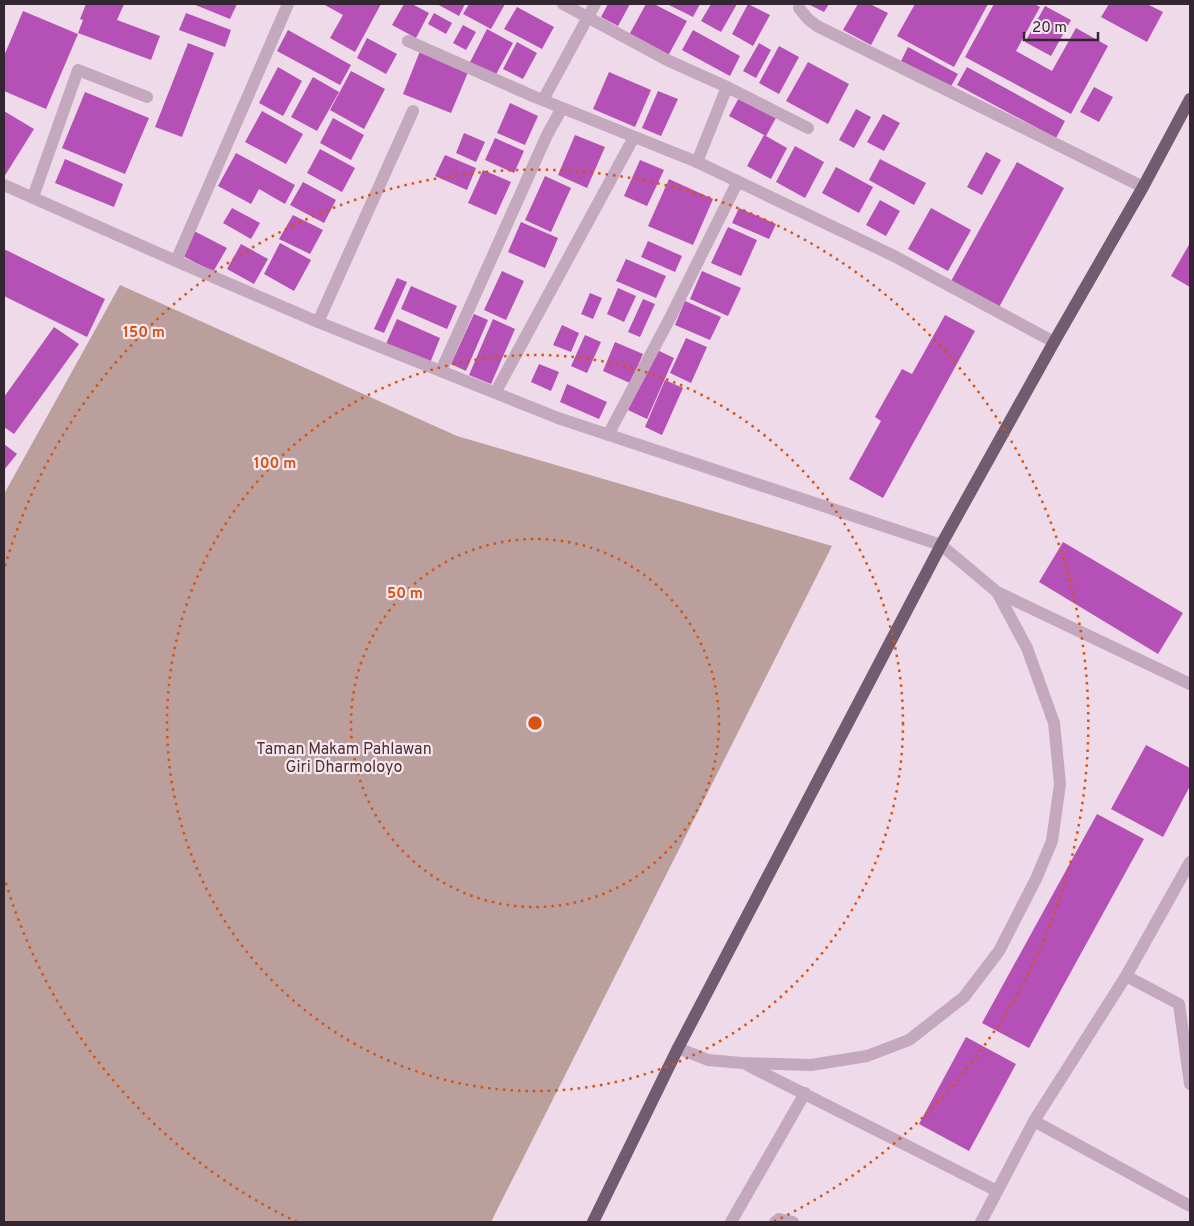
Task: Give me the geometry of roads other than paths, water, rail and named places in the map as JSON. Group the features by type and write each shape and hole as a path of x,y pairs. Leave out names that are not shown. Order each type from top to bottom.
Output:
{"main road":[{"path":"593,1222 678,1048 941,545 1143,187 1190,99"}],"street":[{"path":"176,261 288,4"},
{"path":"563,4 589,16 666,60 727,87 808,128"},
{"path":"543,100 595,4"},
{"path":"800,8 808,19 817,26 1143,187"},
{"path":"408,41 543,100 697,162 738,181 894,256 1054,342"},
{"path":"33,197 78,70 147,97"},
{"path":"697,162 727,87"},
{"path":"441,371 547,135 562,108"},
{"path":"318,322 413,111"},
{"path":"495,393 634,137"},
{"path":"608,435 671,316 738,181"},
{"path":"4,185 318,322 558,418 941,545 997,592 1190,684"},
{"path":"678,1048 708,1060 742,1063 811,1065 866,1056 909,1040 964,998 999,951 1052,842 1060,784 1054,723 1027,648 997,592"},
{"path":"980,1222 1034,1121 1126,976 1190,862"},
{"path":"1126,976 1184,1002 1190,1084"},
{"path":"742,1063 997,1191"},
{"path":"731,1222 805,1093"},
{"path":"1034,1121 1190,1206"},
{"path":"775,1222 779,1219 793,1222"}],"park label":[{"name":"Taman Makam Pahlawan Giri Dharmoloyo","path":"344,757"}]}
